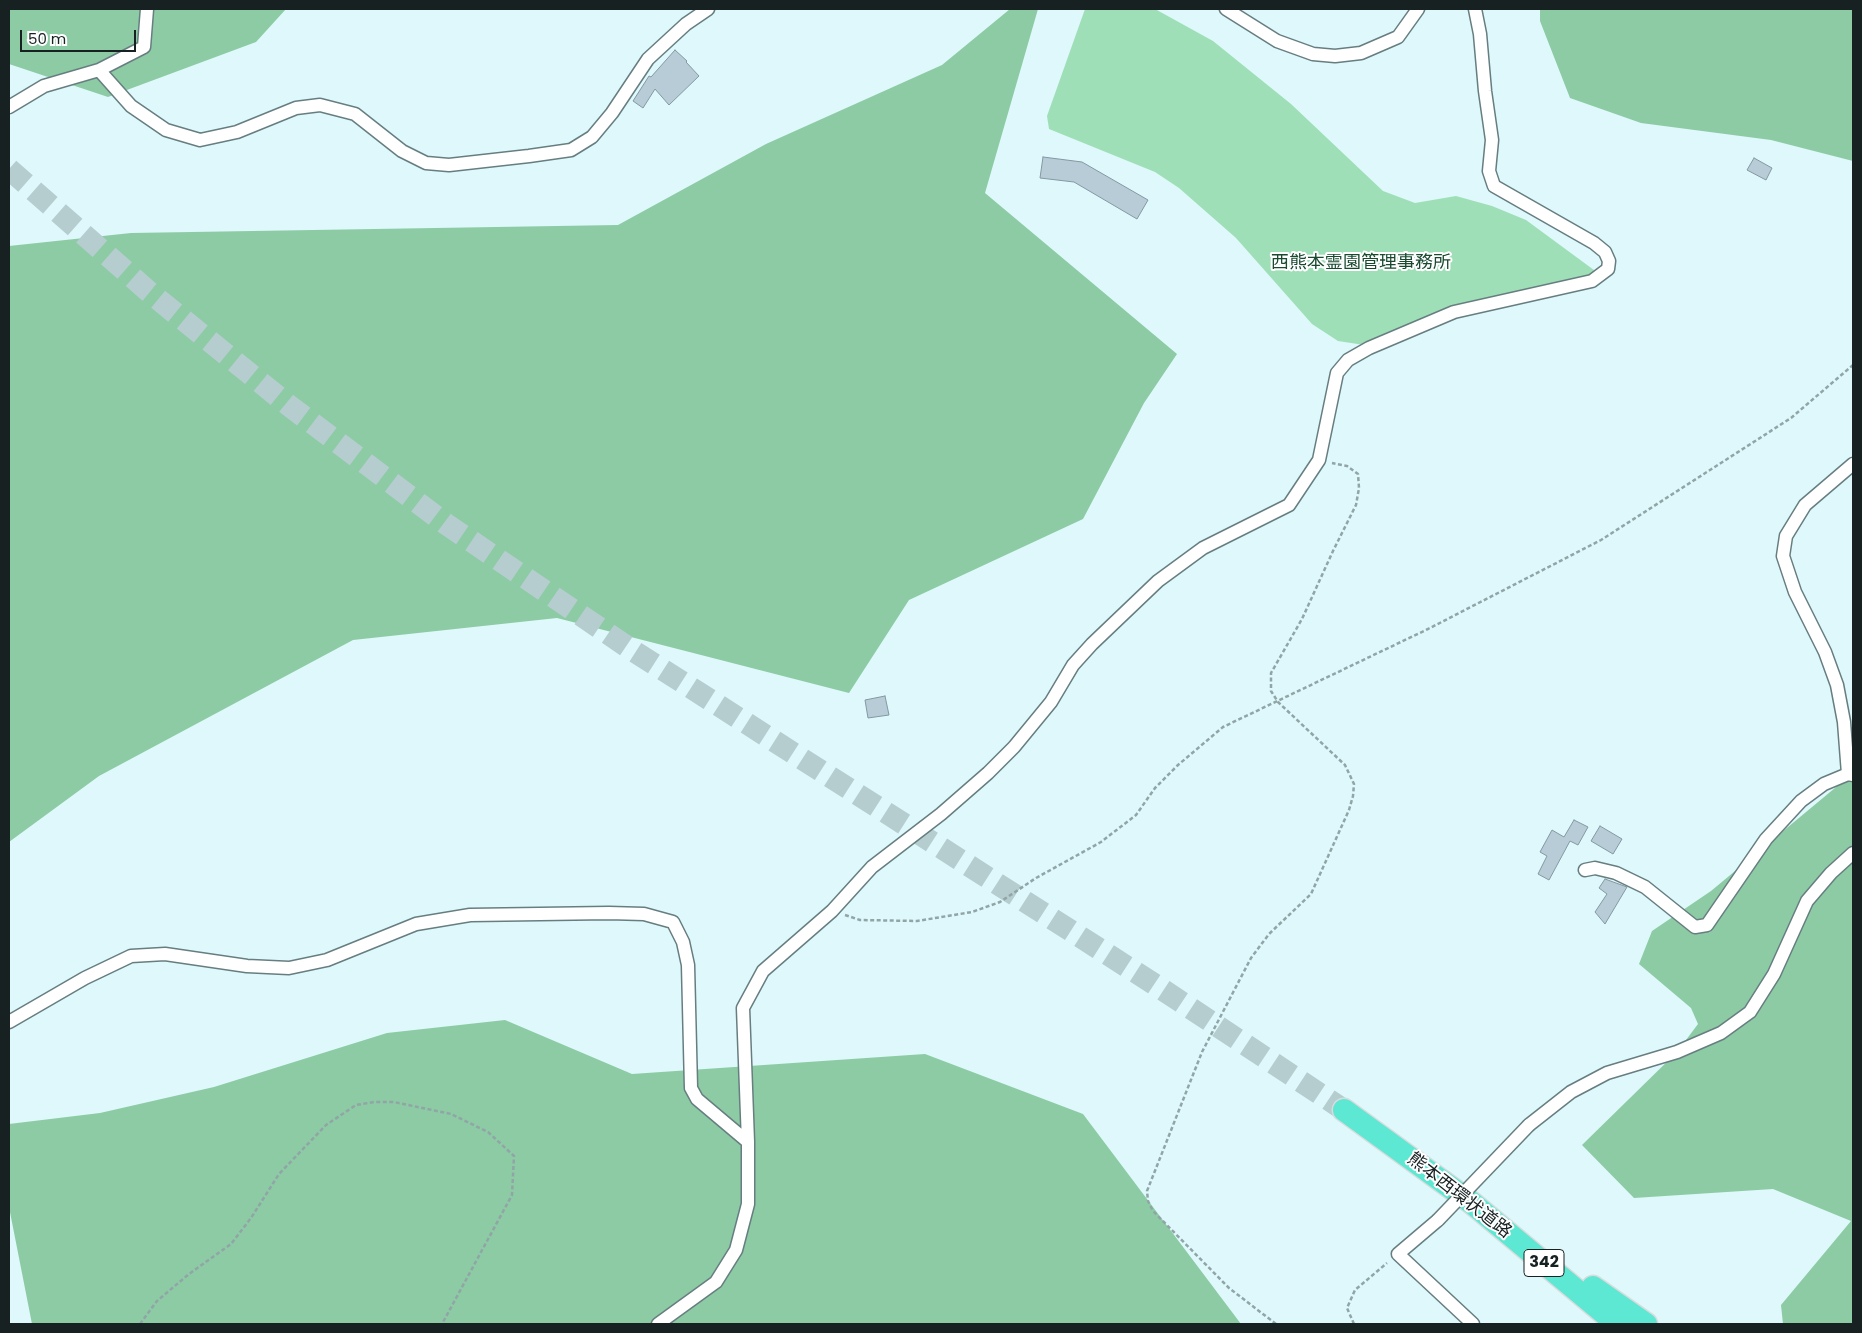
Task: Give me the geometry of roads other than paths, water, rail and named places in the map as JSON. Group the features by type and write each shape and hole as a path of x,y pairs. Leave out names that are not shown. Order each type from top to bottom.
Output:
{"highway":[{"name":"熊本西環状道路","path":"1344,1110 1472,1203 1617,1324"},
{"path":"1472,1203 1602,1324"},
{"path":"1472,1203 1646,1324"}],"street":[{"path":"9,106 44,86 99,70 144,47 147,9"},
{"path":"99,70 131,106 166,130 200,140 237,132 296,108 320,105 356,114 402,151 426,163 449,165 571,150 592,137 612,113 648,60 686,24 708,9"},
{"path":"1226,9 1277,41 1313,54 1335,56 1361,53 1398,37 1418,9"},
{"path":"658,1324 716,1282 736,1250 748,1204 748,1142 743,1008 763,971 832,912 872,867 941,814 988,773 1014,747 1051,702 1074,665 1086,651 1151,587 1203,548 1289,505 1318,460 1337,373 1348,360 1369,348 1454,312 1592,281 1608,269 1605,252 1594,243 1494,186 1490,171 1492,140 1480,34 1475,9"},
{"path":"1585,870 1595,868 1616,873 1646,888 1695,926 1707,925 1766,839 1801,801 1824,784 1851,775 1837,685 1825,652 1795,592 1784,556 1786,536 1806,505 1853,464"},
{"path":"1473,1324 1398,1254 1438,1220 1529,1125 1571,1092 1607,1073 1677,1052 1721,1033 1750,1012 1774,974 1806,901 1831,873 1853,853"},
{"path":"9,1022 85,978 131,956 166,954 247,966 288,968 327,960 416,924 470,915 644,914 673,922 683,942 688,965 691,1088 697,1099 748,1142"}],"tunnel":[{"path":"9,169 148,291 287,404 446,524 632,650 1154,984 1344,1110"}],"park label":[{"name":"西熊本霊園管理事務所","path":"1361,263"}]}
